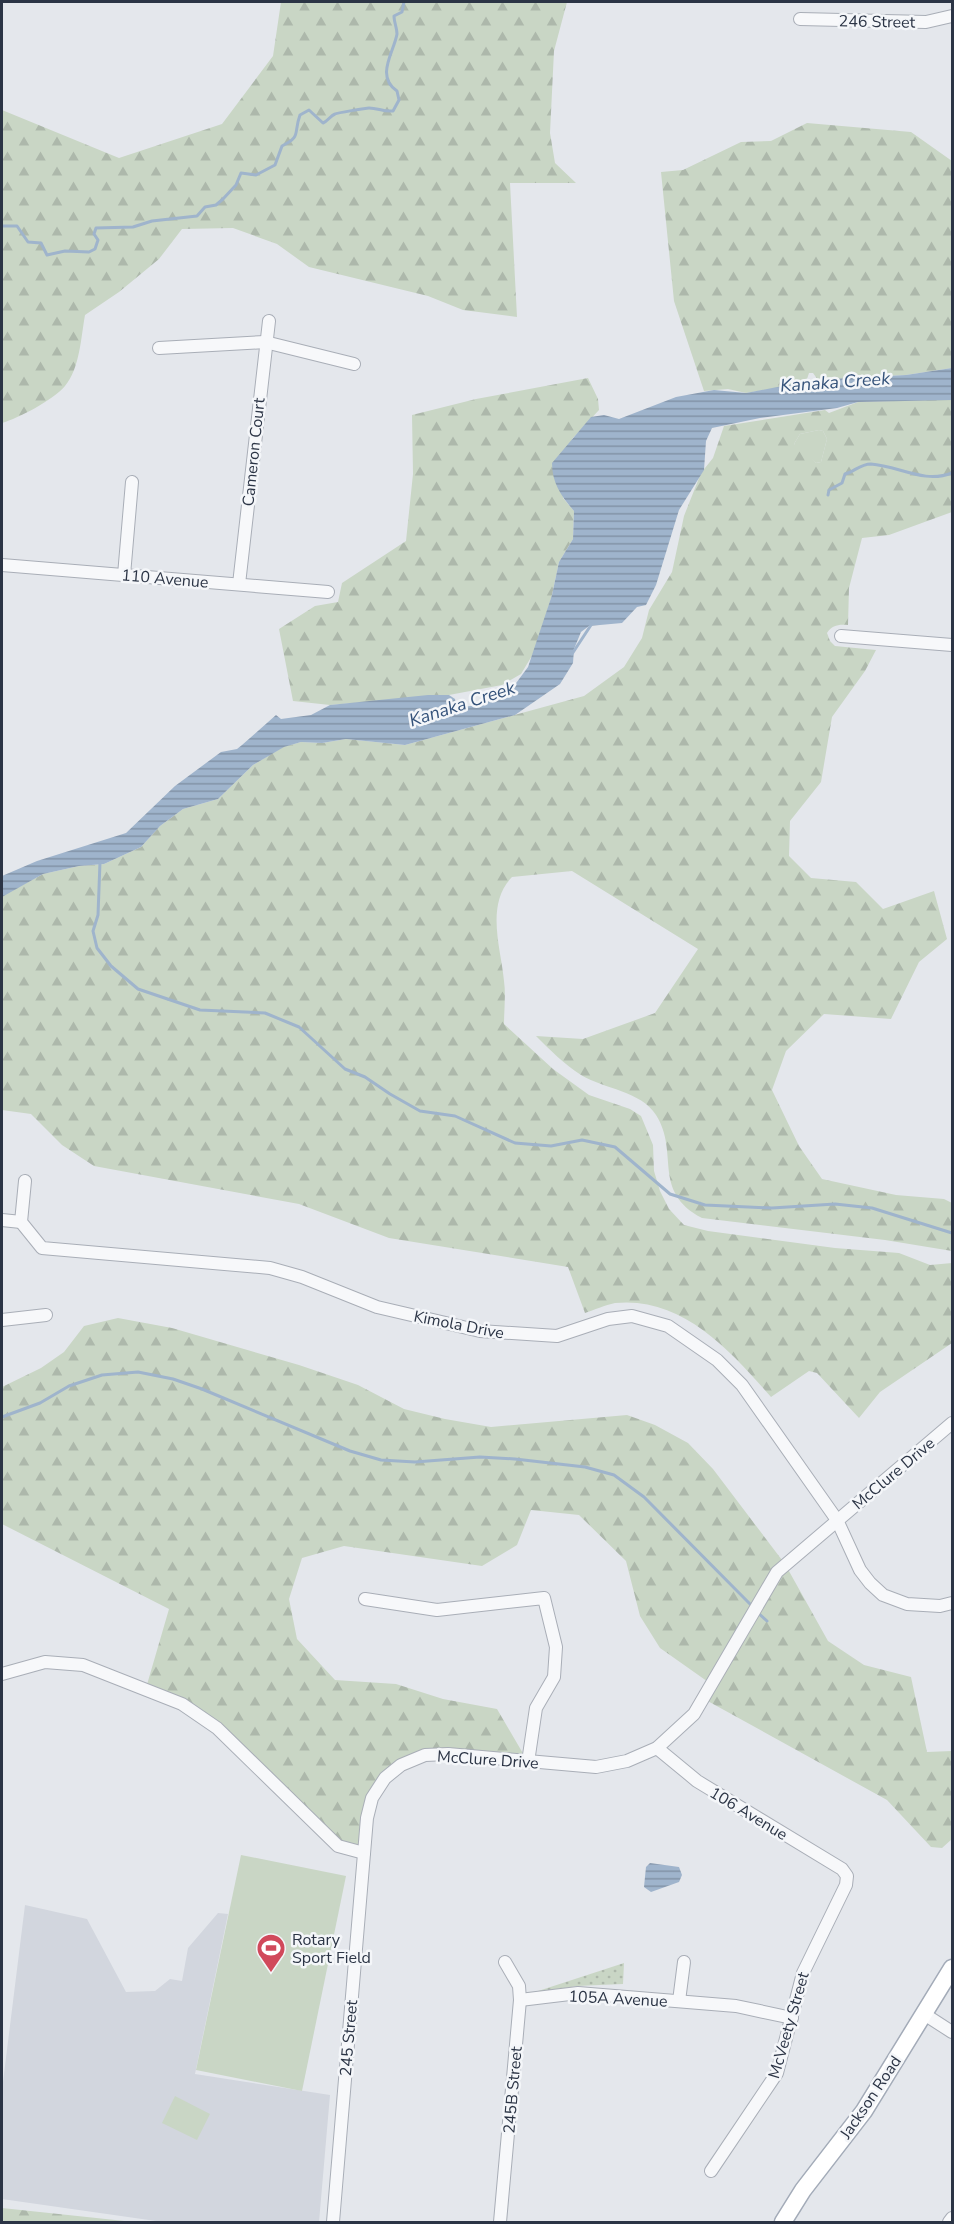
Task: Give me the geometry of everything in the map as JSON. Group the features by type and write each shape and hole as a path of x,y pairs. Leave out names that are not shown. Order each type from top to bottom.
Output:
{"main road":[{"name":"Jackson Road","path":"783,2223 802,2190 864,2111 952,1968"}],"street":[{"name":"246 Street","path":"800,19 926,22 952,16"},
{"name":"Cameron Court","path":"239,585 269,321"},
{"path":"159,348 265,342 354,364"},
{"path":"124,575 132,482"},
{"name":"110 Avenue","path":"2,565 328,592"},
{"path":"841,636 952,645"},
{"path":"2,1220 21,1222 25,1181"},
{"name":"Kimola Drive","path":"21,1222 42,1248 85,1254 270,1268 302,1277 377,1307 495,1333 557,1336 616,1317 641,1317 660,1322 691,1341 730,1372 837,1520 860,1570 883,1595 922,1606 952,1603"},
{"path":"2,1320 46,1315"},
{"name":"McClure Drive","path":"363,1853 372,1798 385,1778 406,1762 438,1754 596,1767 627,1761 657,1748 687,1723 697,1709 772,1578 952,1423"},
{"path":"364,1599 437,1610 544,1598 556,1647 554,1677 536,1708 528,1762"},
{"path":"2,1674 45,1662 83,1665 182,1704 217,1728 338,1846 363,1853"},
{"name":"106 Avenue","path":"657,1748 697,1781 846,1872"},
{"name":"245 Street","path":"333,2223 363,1853"},
{"name":"McVeety Street","path":"711,2171 771,2084 782,2059 803,1973 846,1885 846,1872"},
{"name":"245B Street","path":"500,2223 520,2000 519,1986 505,1962"},
{"name":"105A Avenue","path":"679,2001 684,1962"},
{"name":"105A Avenue","path":"520,2000 578,1993 736,2006 792,2018"},
{"path":"924,2014 952,2032"},
{"path":"949,2223 952,2218"}],"shaded area":[{"path":"25,1905 87,1919 126,1992 155,1991 170,1979 182,1981 188,1948 218,1913 228,1914 195,2074 330,2095 319,2222 163,2222 2,2199 2,2090"}],"green space":[{"path":"281,2 567,2 554,51 550,133 555,163 576,183 510,183 517,317 463,310 428,296 309,267 277,244 233,228 182,229 159,259 119,292 85,315 77,361 65,386 35,408 2,423 2,110 119,158 222,124 273,56"},
{"path":"807,123 911,132 952,161 952,368 906,375 818,380 813,373 809,373 806,382 801,384 746,393 728,389 704,391 674,301 661,172 683,170 741,142 771,141"},
{"path":"588,378 598,399 599,410 572,439 563,498 574,511 573,539 559,562 536,649 521,674 502,685 449,695 330,705 293,701 279,629 315,606 338,602 342,583 406,541 413,474 412,415 476,399"},
{"path":"952,400 952,512 889,535 862,538 849,588 848,625 836,626 827,633 835,646 876,650 865,671 832,717 821,782 790,821 789,856 811,878 856,882 883,909 934,891 947,939 919,962 891,1019 824,1014 786,1051 772,1090 799,1146 822,1179 896,1195 944,1199 952,1203 952,1251 885,1240 702,1218 686,1207 671,1184 663,1129 649,1107 632,1095 581,1075 563,1062 536,1036 583,1039 655,1013 698,949 572,871 512,877 504,888 499,900 497,927 505,986 504,1024 553,1069 589,1095 630,1109 641,1116 653,1145 654,1171 660,1191 669,1209 684,1225 708,1231 835,1248 899,1253 930,1265 952,1263 952,1343 880,1392 859,1418 817,1373 809,1371 771,1397 722,1345 703,1330 662,1308 639,1303 615,1303 585,1313 568,1267 389,1238 299,1204 94,1166 62,1145 31,1114 2,1110 2,896 43,874 79,866 104,864 141,847 160,826 183,809 218,799 253,765 283,747 301,742 322,743 346,739 405,745 584,696 624,667 642,638 649,610 672,572 684,516 701,473 713,458 724,426 825,410 829,413 858,402","holes":["823,431 827,439 821,462 816,463 803,449 794,444 800,434"]},
{"path":"823,431 827,439 821,462 816,463 794,444 800,434"},
{"path":"118,1318 172,1328 299,1365 358,1385 404,1409 445,1419 491,1427 627,1415 655,1425 688,1443 713,1469 785,1564 828,1641 864,1665 911,1677 927,1752 952,1751 952,1839 942,1848 931,1847 887,1800 704,1699 711,1684 660,1648 640,1616 626,1561 579,1515 531,1510 517,1545 482,1566 344,1546 302,1558 289,1599 297,1639 335,1680 396,1684 443,1699 497,1709 528,1762 425,1755 377,1787 364,1853 342,1849 223,1734 146,1688 169,1609 2,1524 2,1387 41,1368 64,1352 84,1326"},
{"name":"Rotary Sport Field","path":"241,1855 346,1876 302,2091 196,2070"},
{"path":"624,1963 623,1984 577,1986 529,1994"},
{"path":"175,2096 210,2114 197,2140 162,2123"},
{"path":"2,2208 134,2222 2,2222"}],"water":[{"path":"952,368 952,400 858,402 837,408 760,418 712,428 706,441 704,470 679,510 656,585 646,605 637,607 622,623 589,626 581,632 574,649 573,663 560,684 515,715 405,745 346,739 322,743 301,742 284,747 253,765 218,799 183,809 160,826 141,847 104,864 79,866 43,874 2,897 2,876 37,861 126,833 175,786 221,752 237,749 276,715 281,719 311,715 330,705 428,695 449,695 455,699 456,704 462,707 479,705 508,694 528,667 552,595 559,562 573,539 574,511 558,489 552,463 591,417 604,415 619,419 676,397 714,390 746,393 813,380 906,375"},
{"path":"650,1863 679,1867 682,1875 679,1882 651,1892 644,1887 646,1867"}],"waterway":[{"path":"2,226 17,226 28,242 41,243 47,255 65,251 89,252 95,249 98,240 94,234 96,228 133,227 152,221 197,216 205,207 216,205 236,185 241,173 256,175 275,165 282,146 295,137 300,115 309,110 323,123 335,114 369,108 393,111 399,100 397,91 387,78 387,71 397,34 394,16 402,12 404,2"},
{"path":"828,495 829,490 842,483 845,474 867,464 881,465 921,476 942,476 952,473"},
{"name":"Kanaka Creek","path":"572,654 593,622"},
{"path":"100,862 98,915 93,931 97,948 111,966 138,989 200,1010 265,1013 299,1027 345,1069 365,1077 420,1111 455,1116 515,1143 551,1146 582,1140 615,1147 670,1194 705,1205 772,1208 835,1204 872,1208 952,1233"},
{"path":"2,1417 40,1403 69,1386 102,1375 138,1372 173,1379 202,1389 350,1451 381,1460 415,1462 480,1457 585,1467 614,1475 644,1497 753,1607"},
{"path":"757,1612 767,1621"}],"place":[{"name":"Rotary Sport Field","path":"271,1974"}]}
